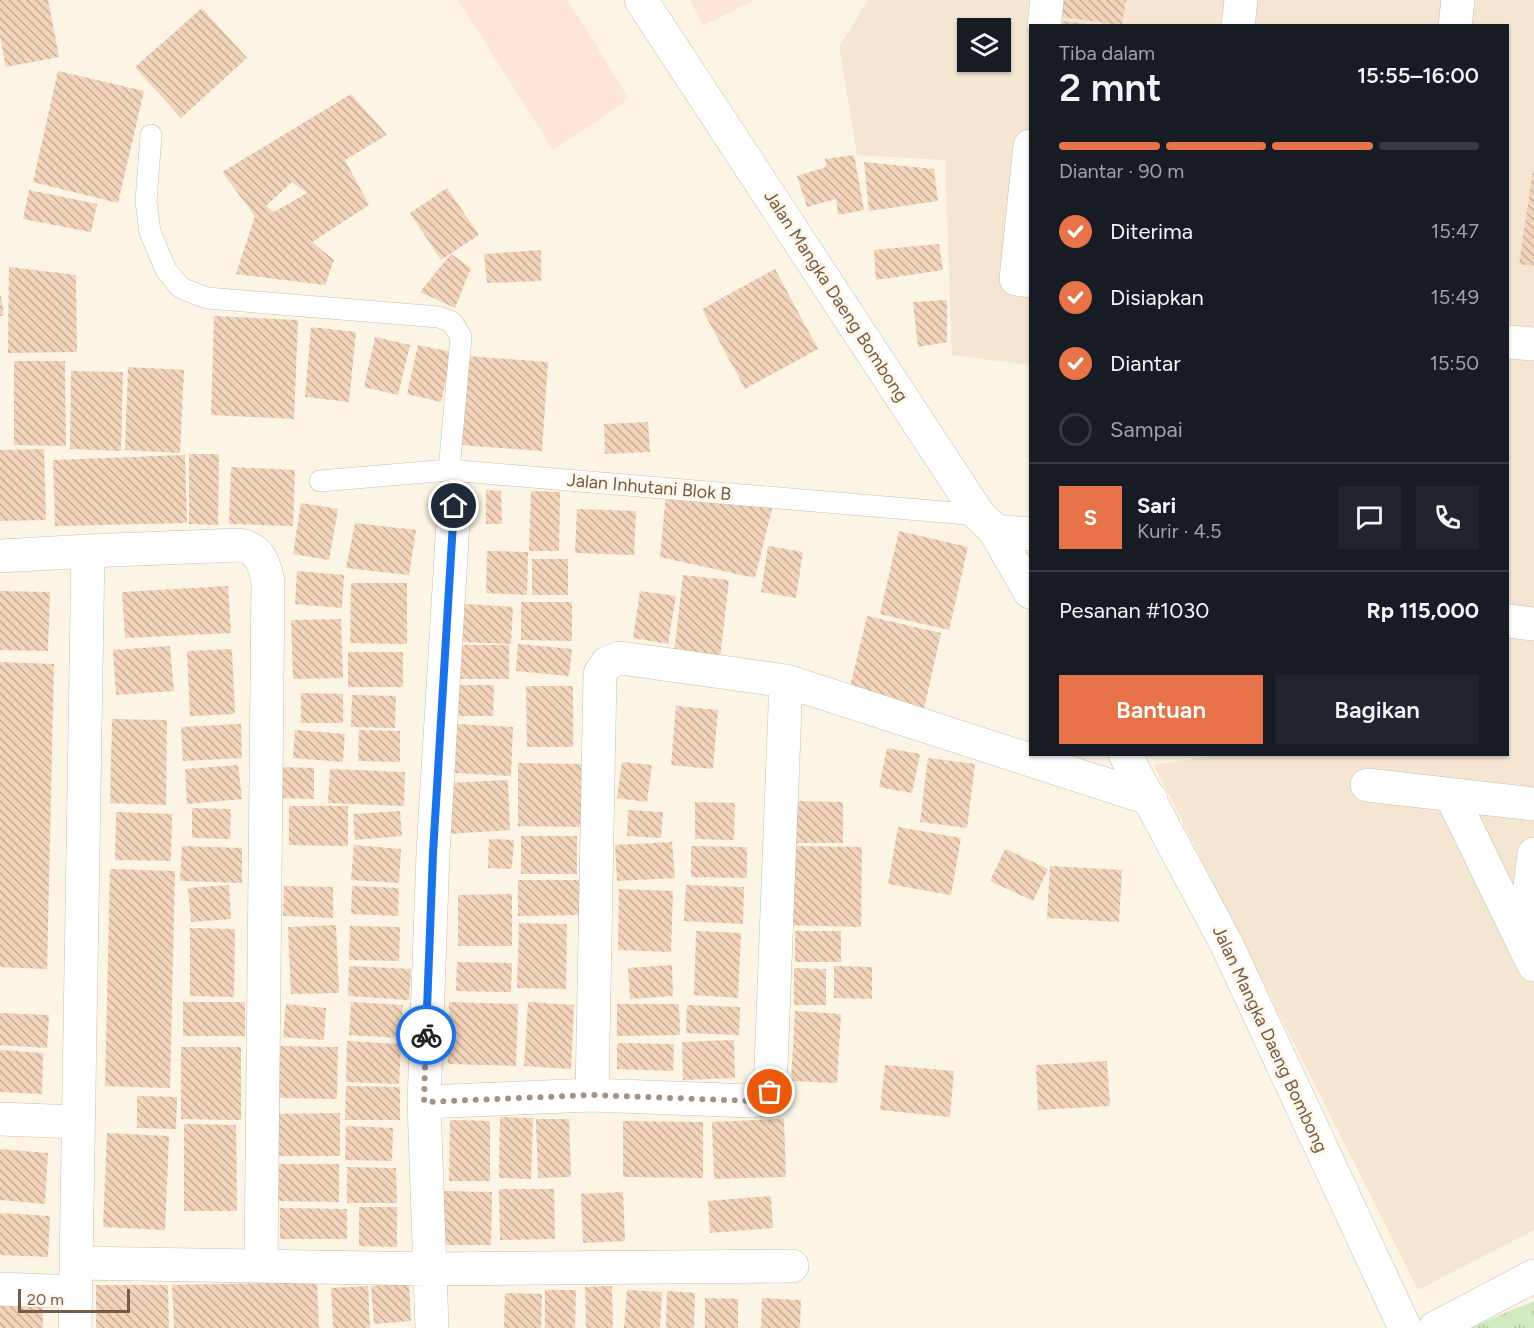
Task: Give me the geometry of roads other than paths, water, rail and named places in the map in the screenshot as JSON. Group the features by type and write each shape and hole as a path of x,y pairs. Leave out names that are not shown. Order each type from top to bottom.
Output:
{"street":[{"name":"Jalan Mangka Daeng Bombong","path":"641,0 987,523 1029,590"},
{"path":"1044,24 1047,0"},
{"path":"1239,24 1241,0"},
{"path":"1455,24 1458,0"},
{"path":"1029,156 1016,279 1029,281"},
{"path":"1509,342 1534,344"},
{"path":"432,1328 432,1269 424,1102 433,853 454,506"},
{"path":"987,523 1029,534"},
{"path":"0,556 239,545 258,552 265,564 268,582 261,1266"},
{"path":"75,1328 88,551"},
{"path":"1509,621 1534,624"},
{"path":"592,1095 600,674 607,663 620,658 786,681 1151,798"},
{"path":"424,1102 592,1095 752,1101 763,1099 770,1092 786,681"},
{"name":"Jalan Mangka Daeng Bombong","path":"1126,756 1151,798 1227,945 1405,1328"},
{"path":"1367,785 1534,804"},
{"path":"1451,795 1528,954"},
{"path":"1528,954 1534,854"},
{"path":"0,1119 77,1122"},
{"path":"0,1290 77,1277 261,1266 432,1269 792,1266"},
{"path":"1436,1328 1534,1276"}],"lane":[{"path":"151,135 146,201 150,232 166,270 181,288 207,298 439,317 452,322 461,337 449,470"},
{"name":"Jalan Inhutani Blok B","path":"320,481 449,470 987,523"}]}
